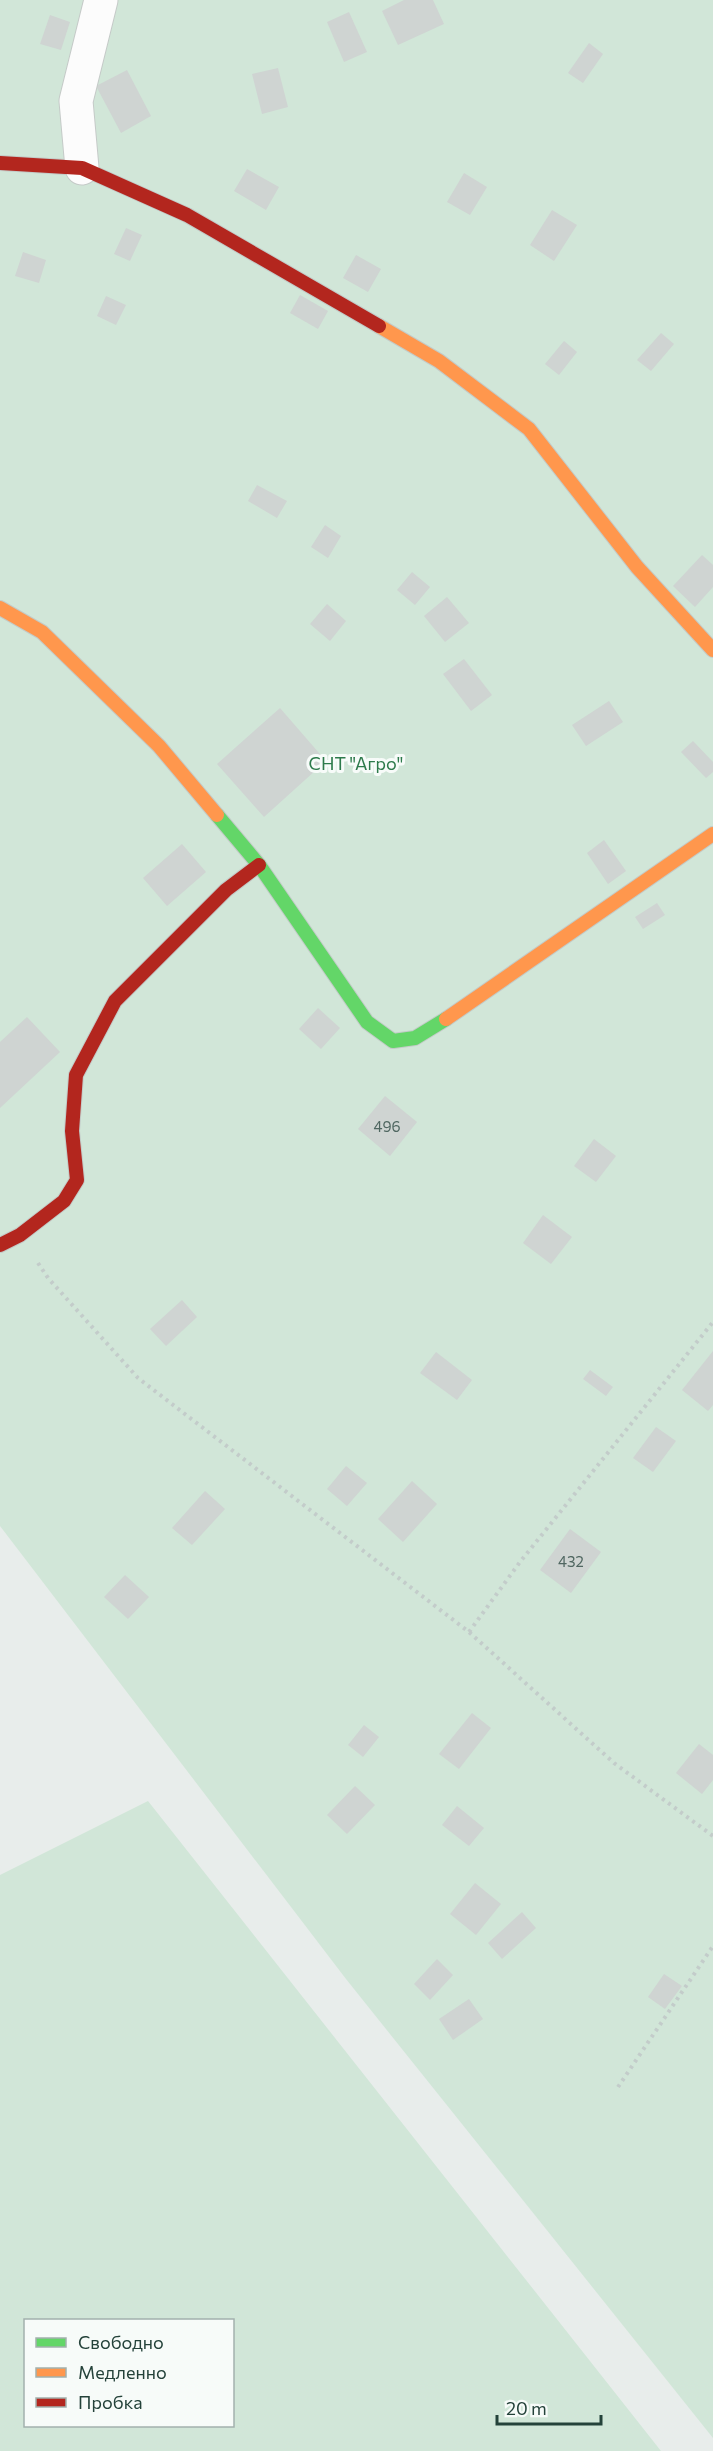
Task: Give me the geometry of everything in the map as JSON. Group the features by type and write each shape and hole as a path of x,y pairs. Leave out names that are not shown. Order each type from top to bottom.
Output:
{"street":[{"path":"82,168 76,101 101,0"},
{"path":"0,163 82,168 197,220 439,361 529,429 638,567 713,650"},
{"path":"0,608 42,632 159,746 259,866 367,1022 393,1041 415,1038 461,1009 713,834"},
{"path":"0,1245 20,1235 64,1201 77,1180 72,1131 76,1075 115,1001 226,890 259,866"}],"path":[{"path":"20,1235 48,1278 138,1378 469,1632 614,1763 713,1836"},
{"path":"469,1632 520,1562 713,1322"},
{"path":"618,2087 713,1946"}],"green space":[{"name":"СНТ \"Агро\"","path":"0,0 713,0 713,2438 346,1979 0,1526"},
{"path":"148,1801 661,2451 0,2451 0,1875"}],"building":[{"path":"404,0 433,0 444,24 398,45 382,11"},
{"path":"349,12 367,52 344,62 327,22"},
{"path":"50,15 70,22 61,50 40,44"},
{"path":"589,43 603,54 583,83 568,73"},
{"path":"278,68 288,107 262,114 252,74"},
{"path":"127,70 151,116 121,133 96,86"},
{"path":"247,169 279,187 266,210 234,191"},
{"path":"464,173 487,187 470,215 447,202"},
{"path":"552,210 577,225 554,261 530,245"},
{"path":"126,228 142,235 130,261 114,254"},
{"path":"23,252 46,260 39,283 15,276"},
{"path":"356,255 381,269 368,292 343,278"},
{"path":"300,295 328,311 318,329 290,313"},
{"path":"106,296 126,305 116,325 97,316"},
{"path":"661,333 674,344 651,371 637,360"},
{"path":"564,341 577,352 559,375 545,364"},
{"path":"257,485 287,501 277,518 248,501"},
{"path":"325,525 341,536 328,558 311,547"},
{"path":"702,555 713,565 713,587 695,607 673,586"},
{"path":"412,572 430,587 415,605 397,590"},
{"path":"447,597 469,623 445,642 424,616"},
{"path":"327,604 346,621 330,641 310,624"},
{"path":"464,659 492,695 471,711 443,674"},
{"path":"609,701 623,722 586,746 572,725"},
{"path":"280,708 326,761 264,817 217,764"},
{"path":"693,741 713,762 713,772 706,778 681,752"},
{"path":"604,840 626,871 608,884 587,853"},
{"path":"182,844 206,872 167,906 143,878"},
{"path":"657,903 665,915 643,929 635,917"},
{"path":"318,1008 340,1028 321,1049 299,1029"},
{"path":"27,1017 60,1052 0,1108 0,1042"},
{"path":"385,1096 417,1122 390,1156 358,1129"},
{"path":"594,1139 616,1156 596,1182 574,1166"},
{"path":"543,1215 572,1237 551,1264 523,1243"},
{"path":"182,1300 197,1317 166,1346 150,1329"},
{"path":"713,1351 713,1405 708,1411 682,1390"},
{"path":"436,1352 472,1380 457,1400 420,1373"},
{"path":"590,1370 613,1387 606,1396 583,1379"},
{"path":"656,1427 676,1441 653,1472 633,1458"},
{"path":"346,1466 367,1483 347,1506 327,1489"},
{"path":"412,1481 437,1504 403,1542 378,1519"},
{"path":"205,1491 225,1509 192,1545 172,1528"},
{"path":"570,1529 601,1552 571,1593 540,1570"},
{"path":"125,1575 149,1597 128,1619 104,1597"},
{"path":"472,1713 491,1728 459,1769 439,1754"},
{"path":"364,1725 379,1737 363,1757 348,1745"},
{"path":"699,1744 713,1755 713,1780 702,1794 676,1773"},
{"path":"355,1786 375,1805 347,1834 327,1815"},
{"path":"457,1806 484,1828 469,1846 442,1825"},
{"path":"475,1883 501,1904 476,1935 450,1914"},
{"path":"522,1912 536,1928 502,1959 488,1943"},
{"path":"437,1959 453,1975 430,2000 414,1984"},
{"path":"664,1974 682,1986 665,2009 648,1997"},
{"path":"469,1999 483,2019 453,2040 439,2019"}],"traffic: fast":[{"path":"217,815 259,865 367,1022 393,1041 415,1038 446,1019"}],"traffic: slow":[{"path":"379,326 439,361 529,429 637,567 713,650"},
{"path":"0,608 42,632 159,746 217,815"},
{"path":"446,1019 713,834"}],"traffic: jam":[{"path":"0,163 82,168 187,215 379,326"},
{"path":"0,1245 20,1235 64,1201 77,1180 72,1131 76,1075 115,1001 226,890 259,865"}]}
